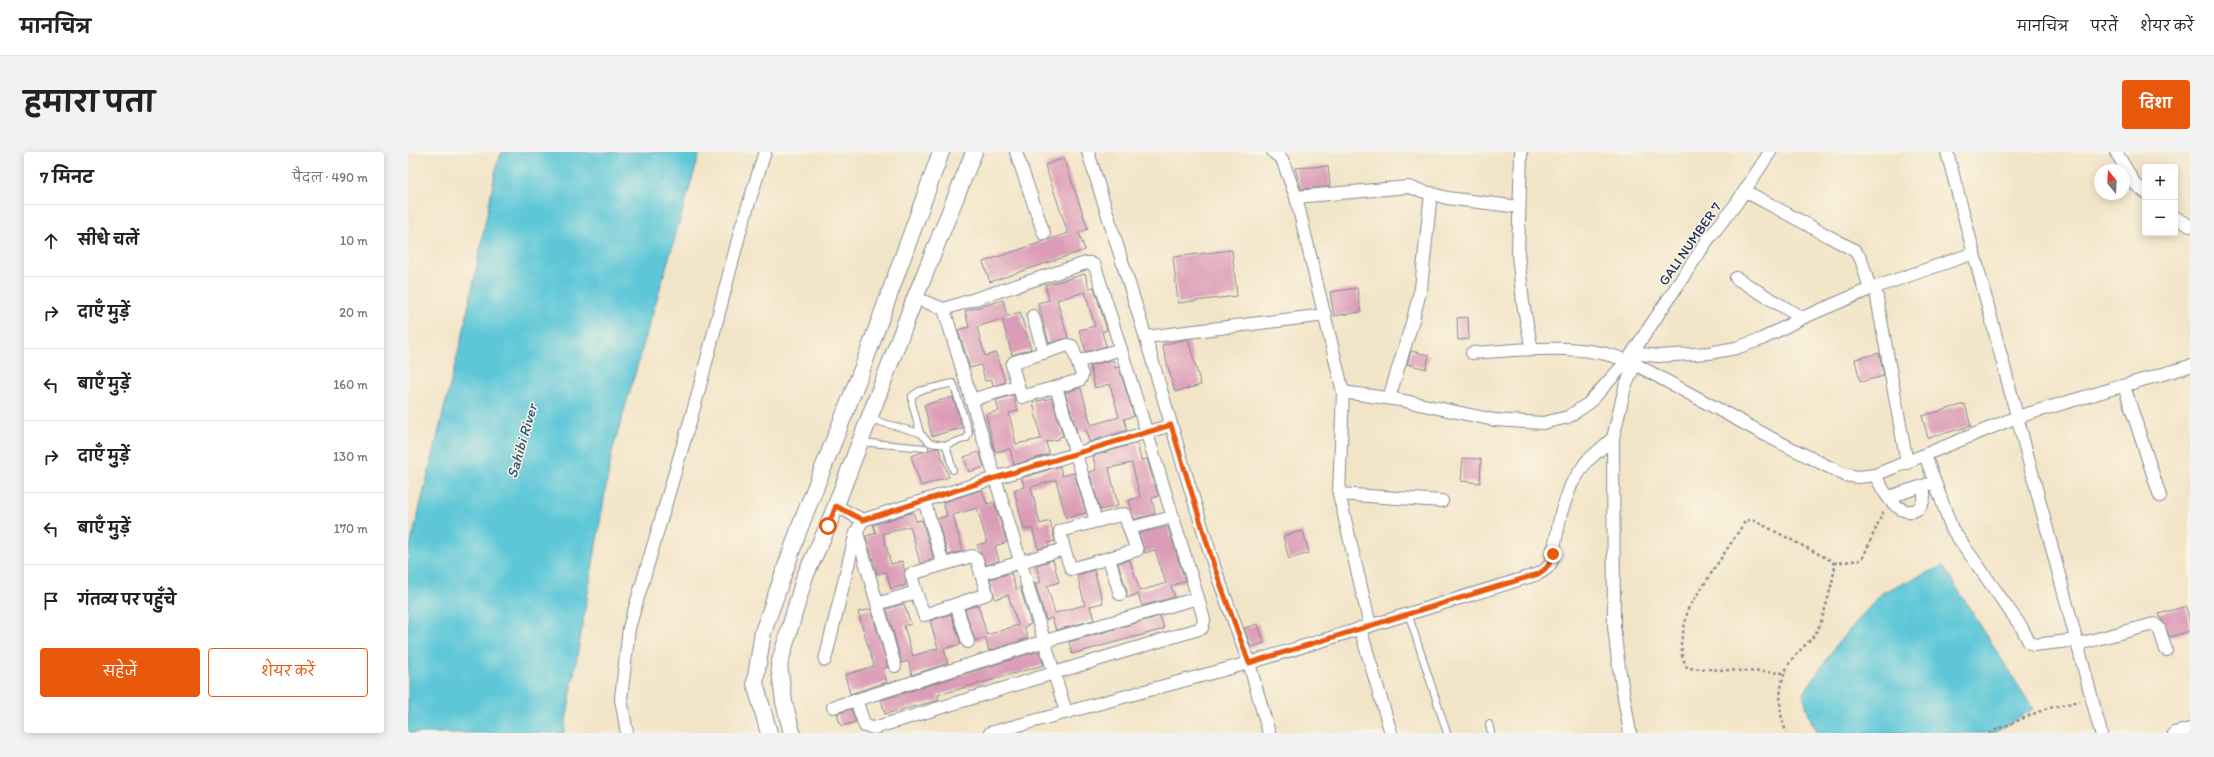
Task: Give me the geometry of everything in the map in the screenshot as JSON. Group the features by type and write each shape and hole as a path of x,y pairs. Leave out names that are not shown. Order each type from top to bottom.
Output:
{"street":[{"path":"627,733 621,699 630,628 696,401 741,228 765,152"},
{"path":"769,733 755,683 763,632 801,524 861,372 941,152"},
{"path":"792,733 784,702 779,665 805,576 836,506 974,152"},
{"path":"1016,152 1044,234"},
{"path":"1088,152 1146,337 1215,569 1249,663 1269,733"},
{"path":"1273,152 1282,159 1296,197 1343,392 1339,494 1365,626 1391,733"},
{"path":"1521,152 1518,254 1523,303 1532,350"},
{"name":"GALI NUMBER 7","path":"1631,359 1709,238 1745,191 1770,152"},
{"path":"1947,152 2101,733"},
{"path":"2116,152 2135,184 2142,190"},
{"path":"1296,197 1398,187 1419,189 1448,198 1519,208"},
{"path":"1745,191 1854,250 1861,260 1873,288 1907,463"},
{"path":"1389,398 1421,288 1431,193"},
{"path":"2178,219 2190,226"},
{"path":"1472,353 1569,349 1631,359 1702,354 1736,348 1762,339 1802,318 1873,288 1974,253"},
{"path":"856,700 862,721 869,731 1202,628 1204,620 1095,266 1090,263 944,309 916,298"},
{"path":"1736,278 1802,318"},
{"path":"944,309 1066,712"},
{"path":"1146,337 1325,315"},
{"path":"1033,316 1044,353"},
{"path":"1070,345 1082,375 1080,380 1022,397 1012,363 1044,353 1070,345"},
{"path":"1077,362 1121,348"},
{"path":"1343,392 1389,398 1494,420 1543,423 1568,417 1588,402 1631,359"},
{"path":"1630,733 1614,627 1613,438 1631,359"},
{"path":"1631,359 1773,439 1845,475 1858,477 1875,475 2018,417 2190,366"},
{"path":"971,400 1018,386"},
{"path":"2124,386 2160,496"},
{"path":"1056,387 1096,521"},
{"path":"825,660 856,532 863,520 1146,431 1171,425"},
{"path":"990,733 1249,663 1365,626 1538,574 1546,569 1551,563 1561,513 1571,485 1586,462 1613,438"},
{"path":"1925,455 1958,539 2022,628 2029,642 2038,646 2077,642 2154,624 2160,628 2166,650"},
{"path":"1875,475 1889,498 1901,509 1914,511 1920,507 1926,496 1923,486"},
{"path":"1889,498 1935,482"},
{"path":"1339,494 1442,501"},
{"path":"924,500 943,564"},
{"path":"836,506 863,520"},
{"path":"1124,514 1130,528 1136,551 1071,568 1064,549 1060,531 1096,521 1124,514"},
{"path":"1130,528 1173,517"},
{"path":"856,532 895,666"},
{"path":"981,574 1064,549"},
{"path":"972,556 977,560 987,595 924,615 911,574 943,564 972,556"},
{"path":"1109,559 1120,594"},
{"path":"877,604 916,592"},
{"path":"833,707 1045,642 1198,598"},
{"path":"956,605 968,642"},
{"path":"2174,733 2190,729"}],"lane":[{"path":"869,419 920,433 930,443 946,445 966,438 969,434 953,383 919,391 912,396 912,403 920,433"},
{"path":"860,442 925,448"},
{"path":"946,445 953,470"},
{"path":"1408,613 1448,733"},
{"path":"1489,724 1492,733"}],"path":[{"path":"1783,673 1687,668 1682,656 1681,642 1688,609 1746,520 1756,521 1834,563 1862,560 1889,498"},
{"path":"1787,733 1783,726 1781,711 1783,673 1790,661 1811,639 1818,628 1834,570 1834,563"},
{"path":"1989,733 2045,709 2092,698"}],"water":[{"name":"Sahibi River","path":"502,152 700,152 612,452 564,733 408,733 408,555 464,329 497,164"},
{"path":"1943,566 2033,709 1994,733 1818,733 1810,718 1803,694 1837,644 1883,592"}],"building":[{"path":"1064,158 1088,229 1079,233 1085,250 990,282 983,262 1068,233 1045,165"},
{"path":"1328,166 1330,186 1301,189 1295,168"},
{"path":"1232,250 1237,296 1178,303 1173,257"},
{"path":"1085,274 1089,288 1094,287 1107,330 1102,332 1106,346 1086,352 1079,330 1095,326 1085,292 1057,300 1068,338 1049,343 1038,303 1049,300 1045,285"},
{"path":"1357,288 1361,312 1334,316 1330,292"},
{"path":"1003,300 1007,316 1020,312 1031,349 1012,355 1002,319 977,327 985,356 996,353 1005,382 993,386 992,380 985,381 981,365 970,368 958,330 969,327 965,311"},
{"path":"1468,317 1469,339 1458,340 1457,318"},
{"path":"1188,339 1201,385 1175,392 1162,345"},
{"path":"1411,351 1429,355 1426,369 1407,364"},
{"path":"1879,353 1884,376 1860,382 1855,359"},
{"path":"1113,360 1115,368 1119,367 1134,416 1124,419 1127,430 1089,442 1086,430 1077,432 1065,392 1081,388 1091,425 1119,417 1110,384 1095,388 1090,366"},
{"path":"1013,395 1018,411 1009,413 1016,444 1041,439 1033,402 1052,398 1063,436 1059,437 1059,439 1046,442 1049,454 1014,465 1010,449 995,452 986,414 999,411 996,400"},
{"path":"953,397 962,428 932,436 924,405"},
{"path":"1965,404 1971,426 1928,438 1922,416"},
{"path":"1137,443 1141,460 1147,459 1158,496 1152,498 1155,514 1134,519 1129,500 1140,497 1132,463 1109,468 1118,506 1100,510 1089,472 1096,470 1093,456"},
{"path":"935,448 939,449 949,477 921,486 911,456"},
{"path":"979,452 984,467 969,472 964,457"},
{"path":"1463,458 1481,459 1480,483 1461,481"},
{"path":"1060,466 1062,476 1074,473 1086,513 1066,518 1056,480 1031,487 1040,524 1050,521 1055,541 1048,543 1049,546 1038,549 1032,528 1024,530 1014,490 1024,487 1022,478"},
{"path":"982,490 987,504 994,502 1007,542 995,546 999,561 986,565 977,545 987,542 977,508 953,515 963,551 948,555 937,519 947,516 943,502"},
{"path":"913,512 916,521 922,520 934,559 920,563 910,526 883,534 891,564 902,561 905,571 906,585 891,589 886,572 877,574 866,536 876,533 873,525"},
{"path":"1168,527 1185,581 1171,586 1175,597 1142,606 1138,594 1126,598 1127,592 1118,563 1130,560 1140,591 1166,583 1155,550 1145,553 1139,533"},
{"path":"1303,531 1309,553 1289,559 1283,536"},
{"path":"1053,560 1059,582 1047,586 1055,613 1085,605 1077,575 1094,570 1103,603 1090,606 1094,620 1056,630 1052,618 1046,620 1035,583 1041,582 1036,565"},
{"path":"1011,573 1016,589 1020,587 1031,624 1024,627 1028,638 989,651 985,638 975,641 965,609 978,605 987,635 1018,625 1008,595 995,599 990,579"},
{"path":"904,604 911,624 904,626 913,656 938,648 930,621 951,614 961,644 944,649 948,663 912,675 908,661 902,663 887,609"},
{"path":"2186,606 2190,622 2190,631 2170,637 2159,614"},
{"path":"871,609 888,667 883,669 887,682 850,694 845,675 874,666 858,612"},
{"path":"1160,616 1164,629 1072,654 1069,642"},
{"path":"1258,624 1264,643 1251,647 1244,628"},
{"path":"1039,651 1044,665 938,695 939,700 885,714 881,700"},
{"path":"851,709 856,722 841,726 837,714"}],"route":[{"path":"828,526 836,506 863,520 870,516 1146,431 1171,425 1215,569 1249,663 1538,574 1546,569 1551,563 1553,554"}]}
